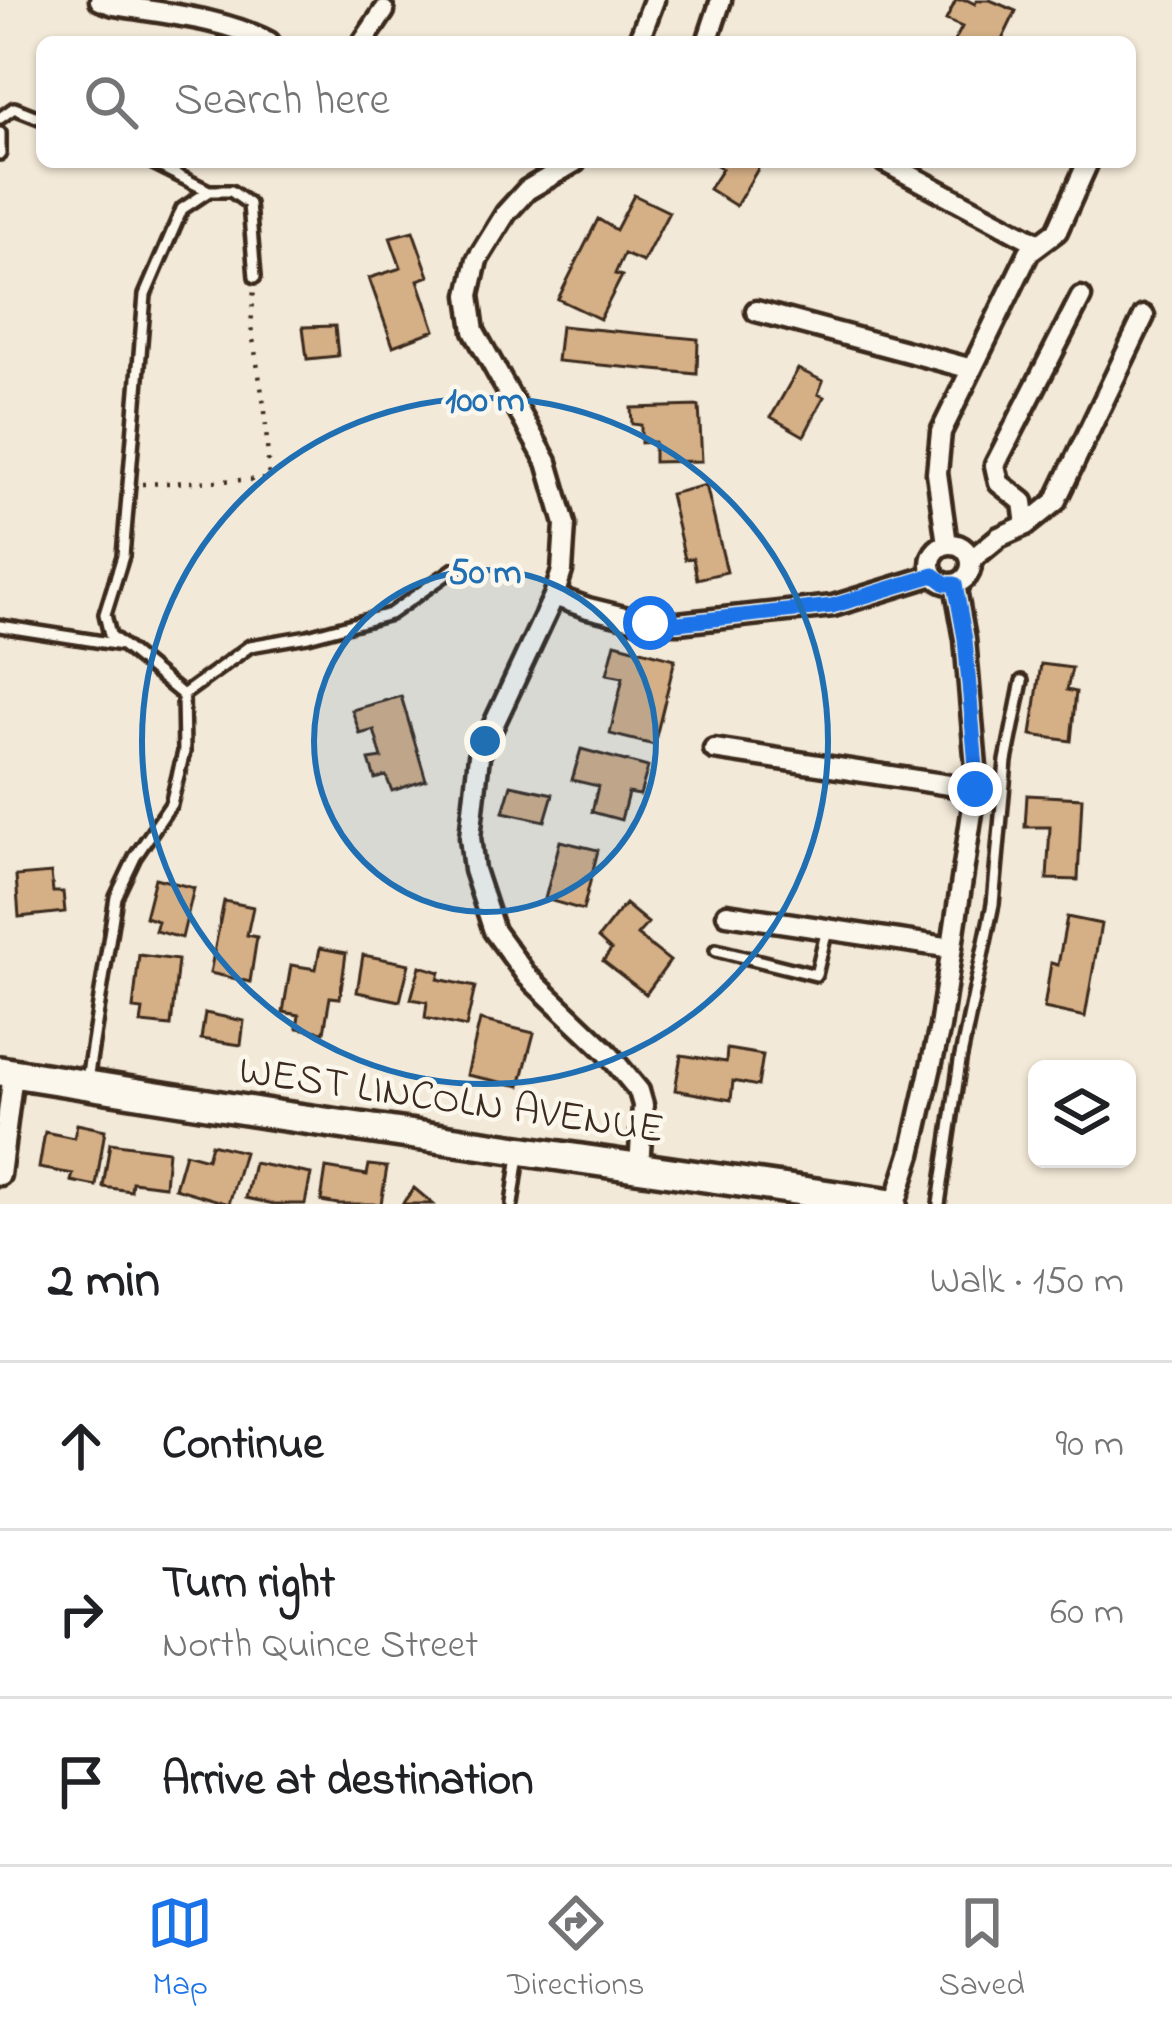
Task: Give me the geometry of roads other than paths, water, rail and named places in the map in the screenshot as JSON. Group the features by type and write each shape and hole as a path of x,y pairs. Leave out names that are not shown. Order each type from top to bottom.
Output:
{"street":[{"path":"100,0 208,21 257,36"},
{"path":"208,21 210,0"},
{"path":"640,36 654,0"},
{"path":"708,36 721,0"},
{"path":"366,36 384,11"},
{"path":"565,168 527,190 506,213 478,260 469,295 474,331 547,462 566,524 562,571 554,596 478,756 470,837 474,870 494,931 527,976 606,1051 639,1091 643,1105 639,1167"},
{"path":"896,168 1039,244"},
{"path":"947,544 937,473 940,432 1029,252 1057,231 1085,168"},
{"path":"1026,525 1023,502 999,483 995,465 1081,297"},
{"path":"756,311 971,369"},
{"path":"971,560 962,547 947,544 930,560 934,575 955,584 968,576 971,560 999,537 1026,525 1055,502 1144,316"},
{"path":"554,596 650,623 678,623 832,606 934,575"},
{"path":"893,1204 911,1154 940,1027 977,779 965,639 955,584"},
{"path":"714,749 975,789"},
{"path":"727,914 952,948"},
{"path":"0,1175 6,1072"},
{"name":"WEST LINCOLN AVENUE","path":"6,1072 893,1204"}],"lane":[{"path":"0,118 14,109 36,117"},
{"path":"0,133 0,154"},
{"path":"163,168 209,191 231,191 248,205 255,277"},
{"path":"184,695 110,635 105,614 123,556 146,295 182,209 209,191"},
{"path":"184,695 250,646 390,614 454,569"},
{"path":"0,626 122,645"},
{"path":"939,1204 960,1061 993,904 1006,760 1022,681"},
{"path":"86,1085 116,897 135,857 171,804 184,752 184,695"},
{"path":"716,950 816,975 827,929"},
{"path":"512,1204 520,1150"}]}
